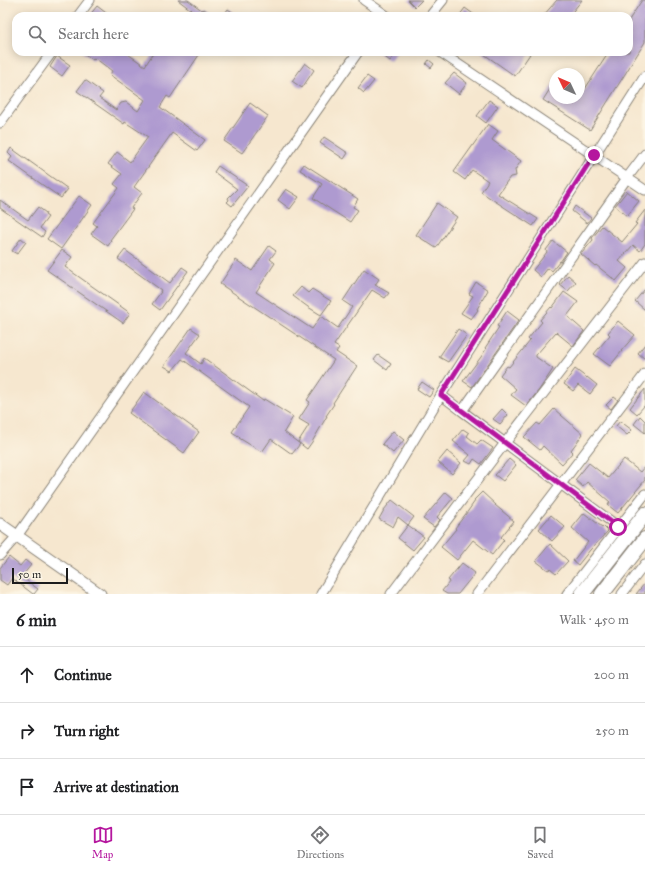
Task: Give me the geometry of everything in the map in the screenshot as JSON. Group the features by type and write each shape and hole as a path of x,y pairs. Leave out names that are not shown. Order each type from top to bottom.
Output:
{"main road":[{"path":"582,594 624,531 645,514"},
{"path":"602,594 645,539"}],"street":[{"path":"81,12 90,0"},
{"path":"364,0 381,12"},
{"path":"433,12 443,0"},
{"path":"0,123 49,56"},
{"path":"0,555 17,536 355,56"},
{"path":"446,56 645,190"},
{"path":"321,594 441,395 645,76"},
{"path":"462,411 645,154"},
{"path":"391,594 505,443 645,262"},
{"path":"477,594 645,374"},
{"path":"441,395 624,531"},
{"path":"567,594 624,531 645,494"},
{"path":"0,524 100,594"},
{"path":"622,594 645,564"}],"building":[{"path":"178,0 188,0 203,11 204,9 208,12 194,12"},
{"path":"408,0 422,0 415,7"},
{"path":"557,0 582,0 572,12 546,12"},
{"path":"642,0 645,0 645,42 590,130 549,104 585,104 585,89 606,56 633,56 633,14"},
{"path":"97,6 105,12 92,12"},
{"path":"465,8 470,12 462,12"},
{"path":"57,56 70,65 62,76 50,67"},
{"path":"88,56 131,56 145,66 151,56 198,56 170,98 167,96 160,107 205,140 197,151 172,133 134,187 142,193 131,208 133,209 110,240 111,241 108,246 91,234 97,226 93,223 119,188 114,184 122,174 108,164 117,152 130,162 148,137 125,122 124,124 77,91 85,80 103,93 99,98 116,110 121,103 126,102 138,111 145,100 110,75 112,71 95,58 93,60"},
{"path":"383,56 394,56 390,61"},
{"path":"487,56 529,56 515,76"},
{"path":"429,60 434,64 431,68 426,64"},
{"path":"305,63 314,70 302,88 292,81"},
{"path":"454,73 467,83 459,94 445,83"},
{"path":"367,76 374,81 364,93 358,88"},
{"path":"549,90 549,104 543,100"},
{"path":"489,100 498,106 486,123 477,116"},
{"path":"250,103 268,116 242,153 224,141"},
{"path":"488,124 498,131 492,140 521,161 515,170 516,176 510,177 498,194 538,219 533,226 481,192 488,181 472,170 465,180 454,172"},
{"path":"324,137 348,153 344,159 320,143"},
{"path":"11,148 68,189 61,198 9,161 12,157 8,153"},
{"path":"304,164 358,199 353,207 358,210 350,222 313,198 322,184 300,170"},
{"path":"218,166 248,186 232,206 227,202 229,200 228,198 237,189 214,172"},
{"path":"286,189 299,197 290,209 278,200"},
{"path":"627,191 639,201 627,216 615,206"},
{"path":"79,196 92,205 61,249 47,239"},
{"path":"0,200 28,220 38,207 46,213 45,215 48,217 40,228 45,232 42,237 0,208"},
{"path":"437,203 457,217 436,248 416,235"},
{"path":"575,206 591,218 587,223 572,211"},
{"path":"645,210 645,244 640,251 633,245 619,261 627,268 616,281 581,254 602,226 622,242 637,224 635,223"},
{"path":"21,238 26,242 17,254 12,251"},
{"path":"553,241 567,252 552,271 548,268 541,277 533,270 547,252 546,250"},
{"path":"269,246 276,251 270,259 275,263 256,292 312,329 321,316 338,328 352,307 343,301 364,269 379,279 375,285 389,293 385,298 372,290 334,345 339,348 336,352 357,366 333,403 334,404 307,449 298,442 309,425 299,419 310,402 307,400 334,360 220,284 236,260 252,271"},
{"path":"62,250 72,257 65,267 130,313 123,323 47,270"},
{"path":"125,250 170,283 182,267 188,271 160,310 152,304 161,290 118,259"},
{"path":"568,275 576,282 568,291 560,285"},
{"path":"476,282 488,290 477,309 478,310 471,319 461,313 473,296 469,294"},
{"path":"301,287 308,293 312,289 331,301 321,315 293,296"},
{"path":"645,289 645,310 635,301"},
{"path":"564,292 578,302 567,316 584,331 573,346 556,332 536,355 536,357 553,369 526,406 511,395 516,389 500,375 507,366 509,367 530,341 528,339 542,322 540,320 551,307 552,308"},
{"path":"507,311 519,320 472,387 463,381 481,357 486,349 485,348 499,327 497,326"},
{"path":"618,321 635,335 610,366 594,354 610,335 608,333"},
{"path":"191,328 200,334 186,353 201,364 204,358 263,401 264,399 293,417 284,432 300,444 292,454 271,439 262,452 239,438 240,437 232,432 249,407 182,359 172,371 164,366"},
{"path":"458,329 467,335 448,362 439,357"},
{"path":"645,344 645,359 638,353"},
{"path":"378,355 391,364 387,370 374,360"},
{"path":"575,369 597,385 590,394 578,385 573,391 564,384"},
{"path":"422,382 434,390 429,397 417,389"},
{"path":"645,389 645,405 637,414 630,408"},
{"path":"144,392 199,432 184,453 129,413"},
{"path":"614,397 618,400 611,409 606,405"},
{"path":"502,409 508,415 500,424 493,419"},
{"path":"554,409 583,434 571,450 573,452 562,464 543,446 540,450 524,437 537,423 540,425"},
{"path":"640,416 645,421 645,433 634,424"},
{"path":"620,421 632,430 627,435 616,426"},
{"path":"463,429 469,433 467,436 477,444 481,440 493,448 481,464 474,459 471,464 465,461 470,455 453,441"},
{"path":"393,431 404,440 393,453 382,444"},
{"path":"447,451 461,463 452,474 438,462"},
{"path":"509,459 516,465 503,481 495,475"},
{"path":"624,459 640,472 645,466 645,480 618,513 608,505 610,502 587,482 583,487 575,480 589,463 608,478"},
{"path":"446,492 453,498 437,517 440,520 434,527 423,519"},
{"path":"482,492 514,521 501,537 504,540 492,555 473,540 457,560 441,547 456,529 455,528 475,501 474,500"},
{"path":"392,500 414,517 408,525 398,517 393,527 379,519"},
{"path":"584,513 608,531 578,565 573,561 588,542 572,528"},
{"path":"551,515 565,527 552,541 539,529"},
{"path":"408,525 424,537 413,550 398,538"},
{"path":"550,544 568,561 556,574 536,561"},
{"path":"9,557 20,566 25,560 31,565 23,575 25,576 23,578 38,589 34,594 12,578 7,585 0,580 0,568"},
{"path":"462,563 475,573 458,594 447,594 442,591 450,581 448,580"},
{"path":"645,583 645,594 636,594"}],"route":[{"path":"594,155 441,395 618,527"}]}
